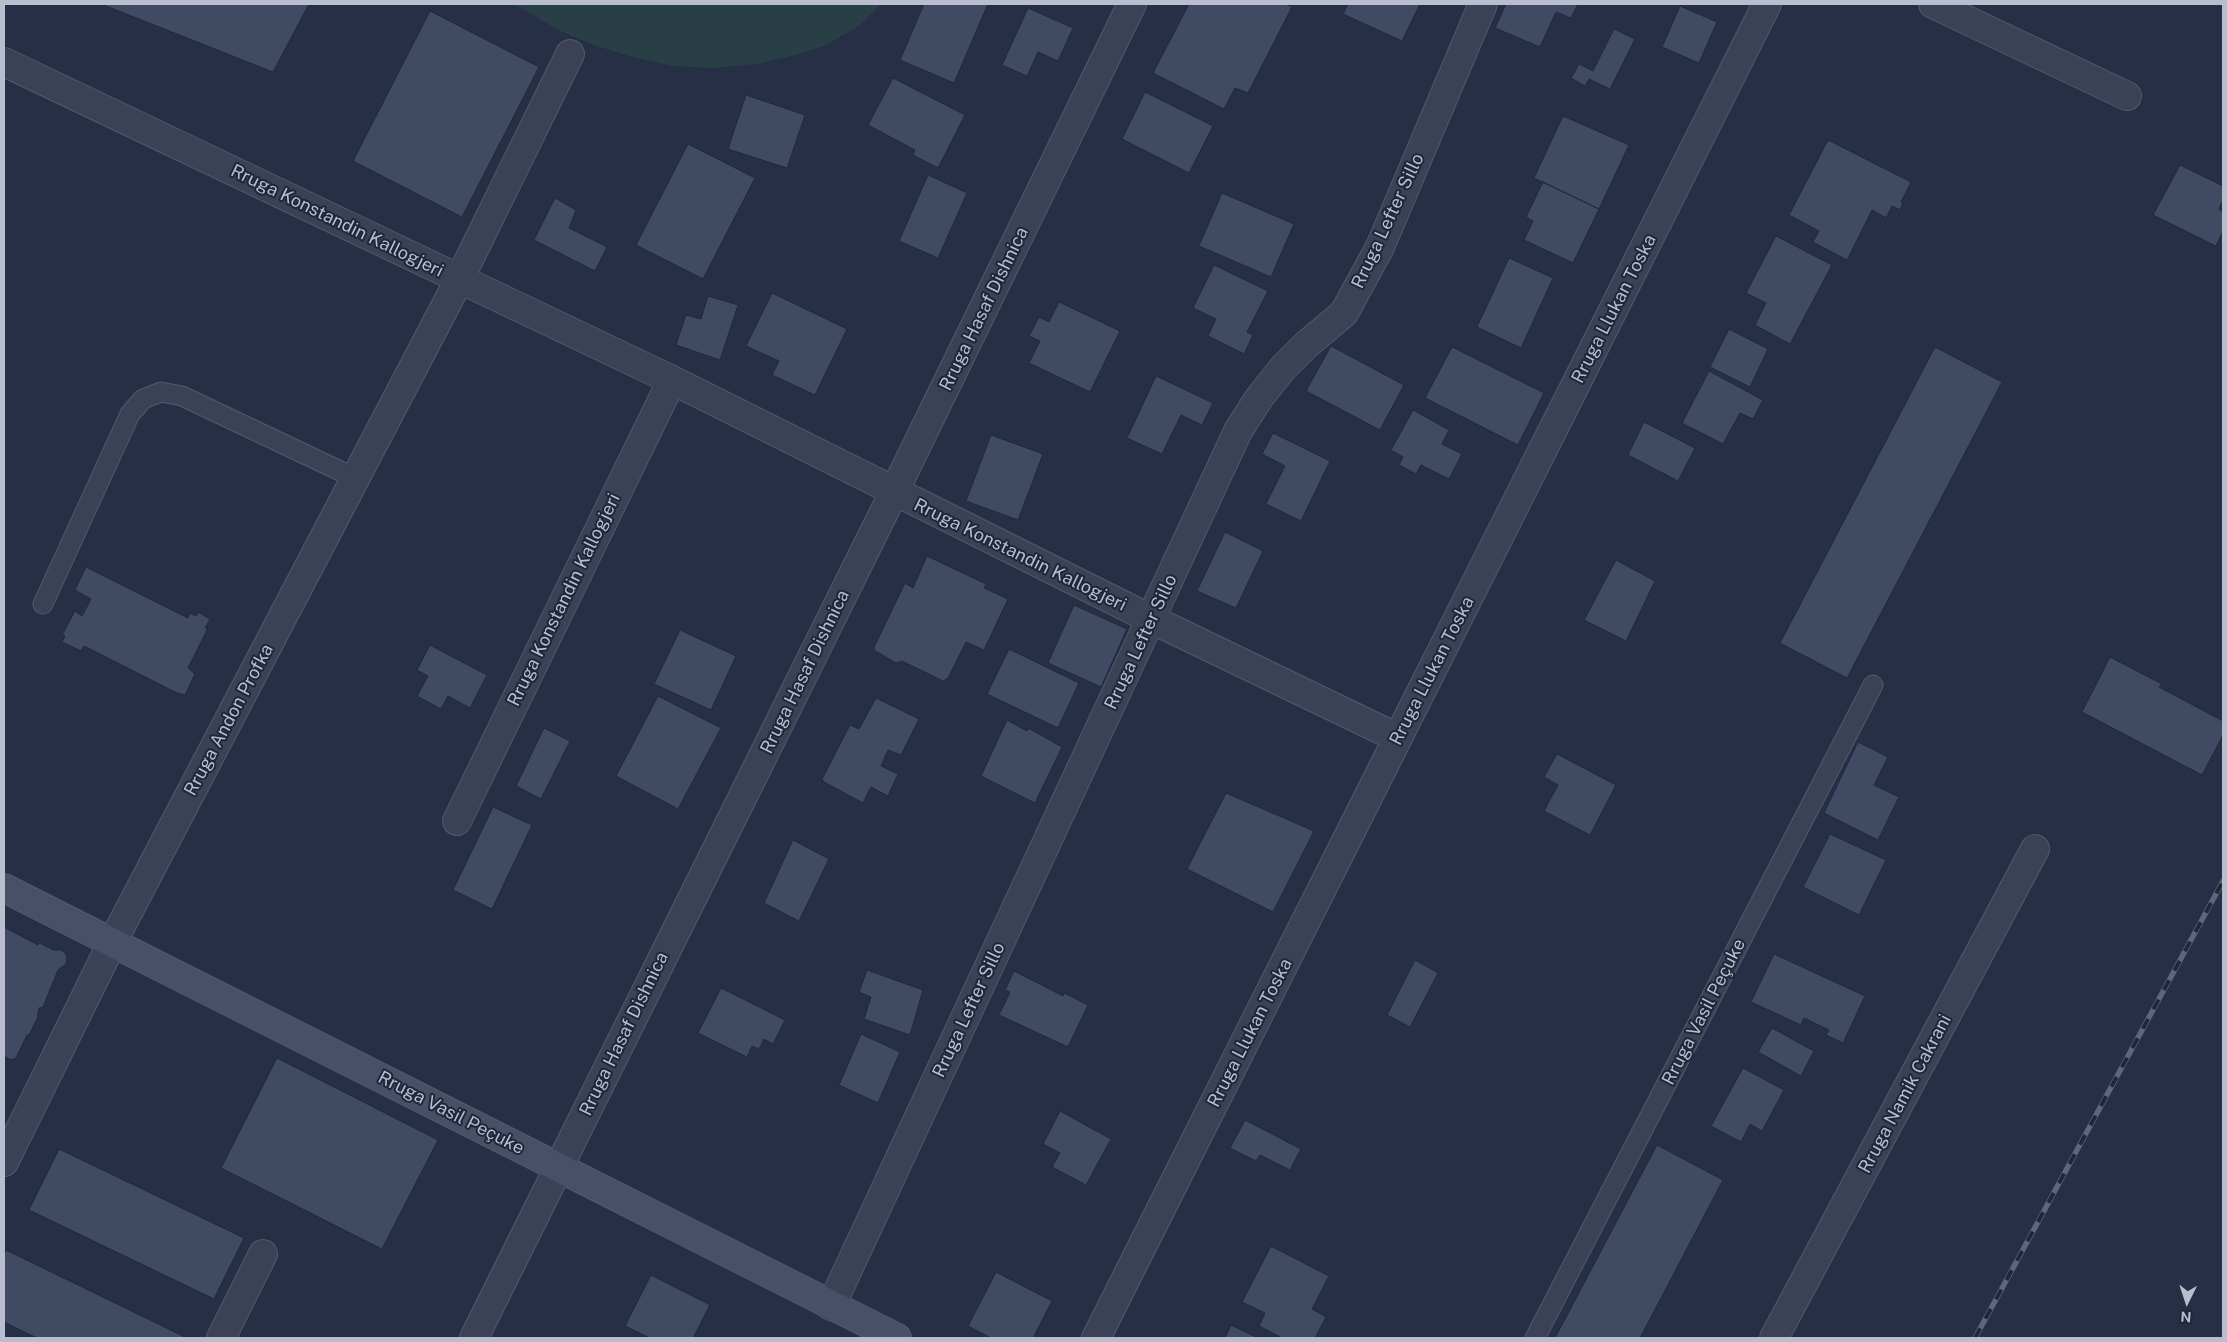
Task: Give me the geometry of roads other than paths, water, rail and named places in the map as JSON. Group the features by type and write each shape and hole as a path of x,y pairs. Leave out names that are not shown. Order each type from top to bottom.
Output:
{"street":[{"name":"Rruga Hasaf Dishnica","path":"474,1338 894,492 1132,4"},
{"name":"Rruga Lefter Sillo","path":"831,1306 1238,432 1259,398 1283,368 1306,345 1344,313 1380,247 1483,4"},
{"name":"Rruga Llukan Toska","path":"1096,1338 1767,4"},
{"path":"1932,4 2127,96"},
{"name":"Rruga Andon Profka","path":"4,1162 112,943 459,280 570,54"},
{"name":"Rruga Konstandin Kallogjeri","path":"4,62 672,380 1151,619 1398,738"},
{"name":"Rruga Konstandin Kallogjeri","path":"456,821 672,380"},
{"name":"Rruga Namik Cakrani","path":"1774,1338 2035,849"},
{"name":"Rruga Vasil Peçuke","path":"4,888 897,1338"},
{"path":"221,1338 263,1254"}],"lane":[{"path":"43,604 130,414 143,399 161,392 182,396 356,478"},
{"name":"Rruga Vasil Peçuke","path":"1535,1338 1873,685"}],"railway":[{"path":"1975,1338 2223,881"}]}
